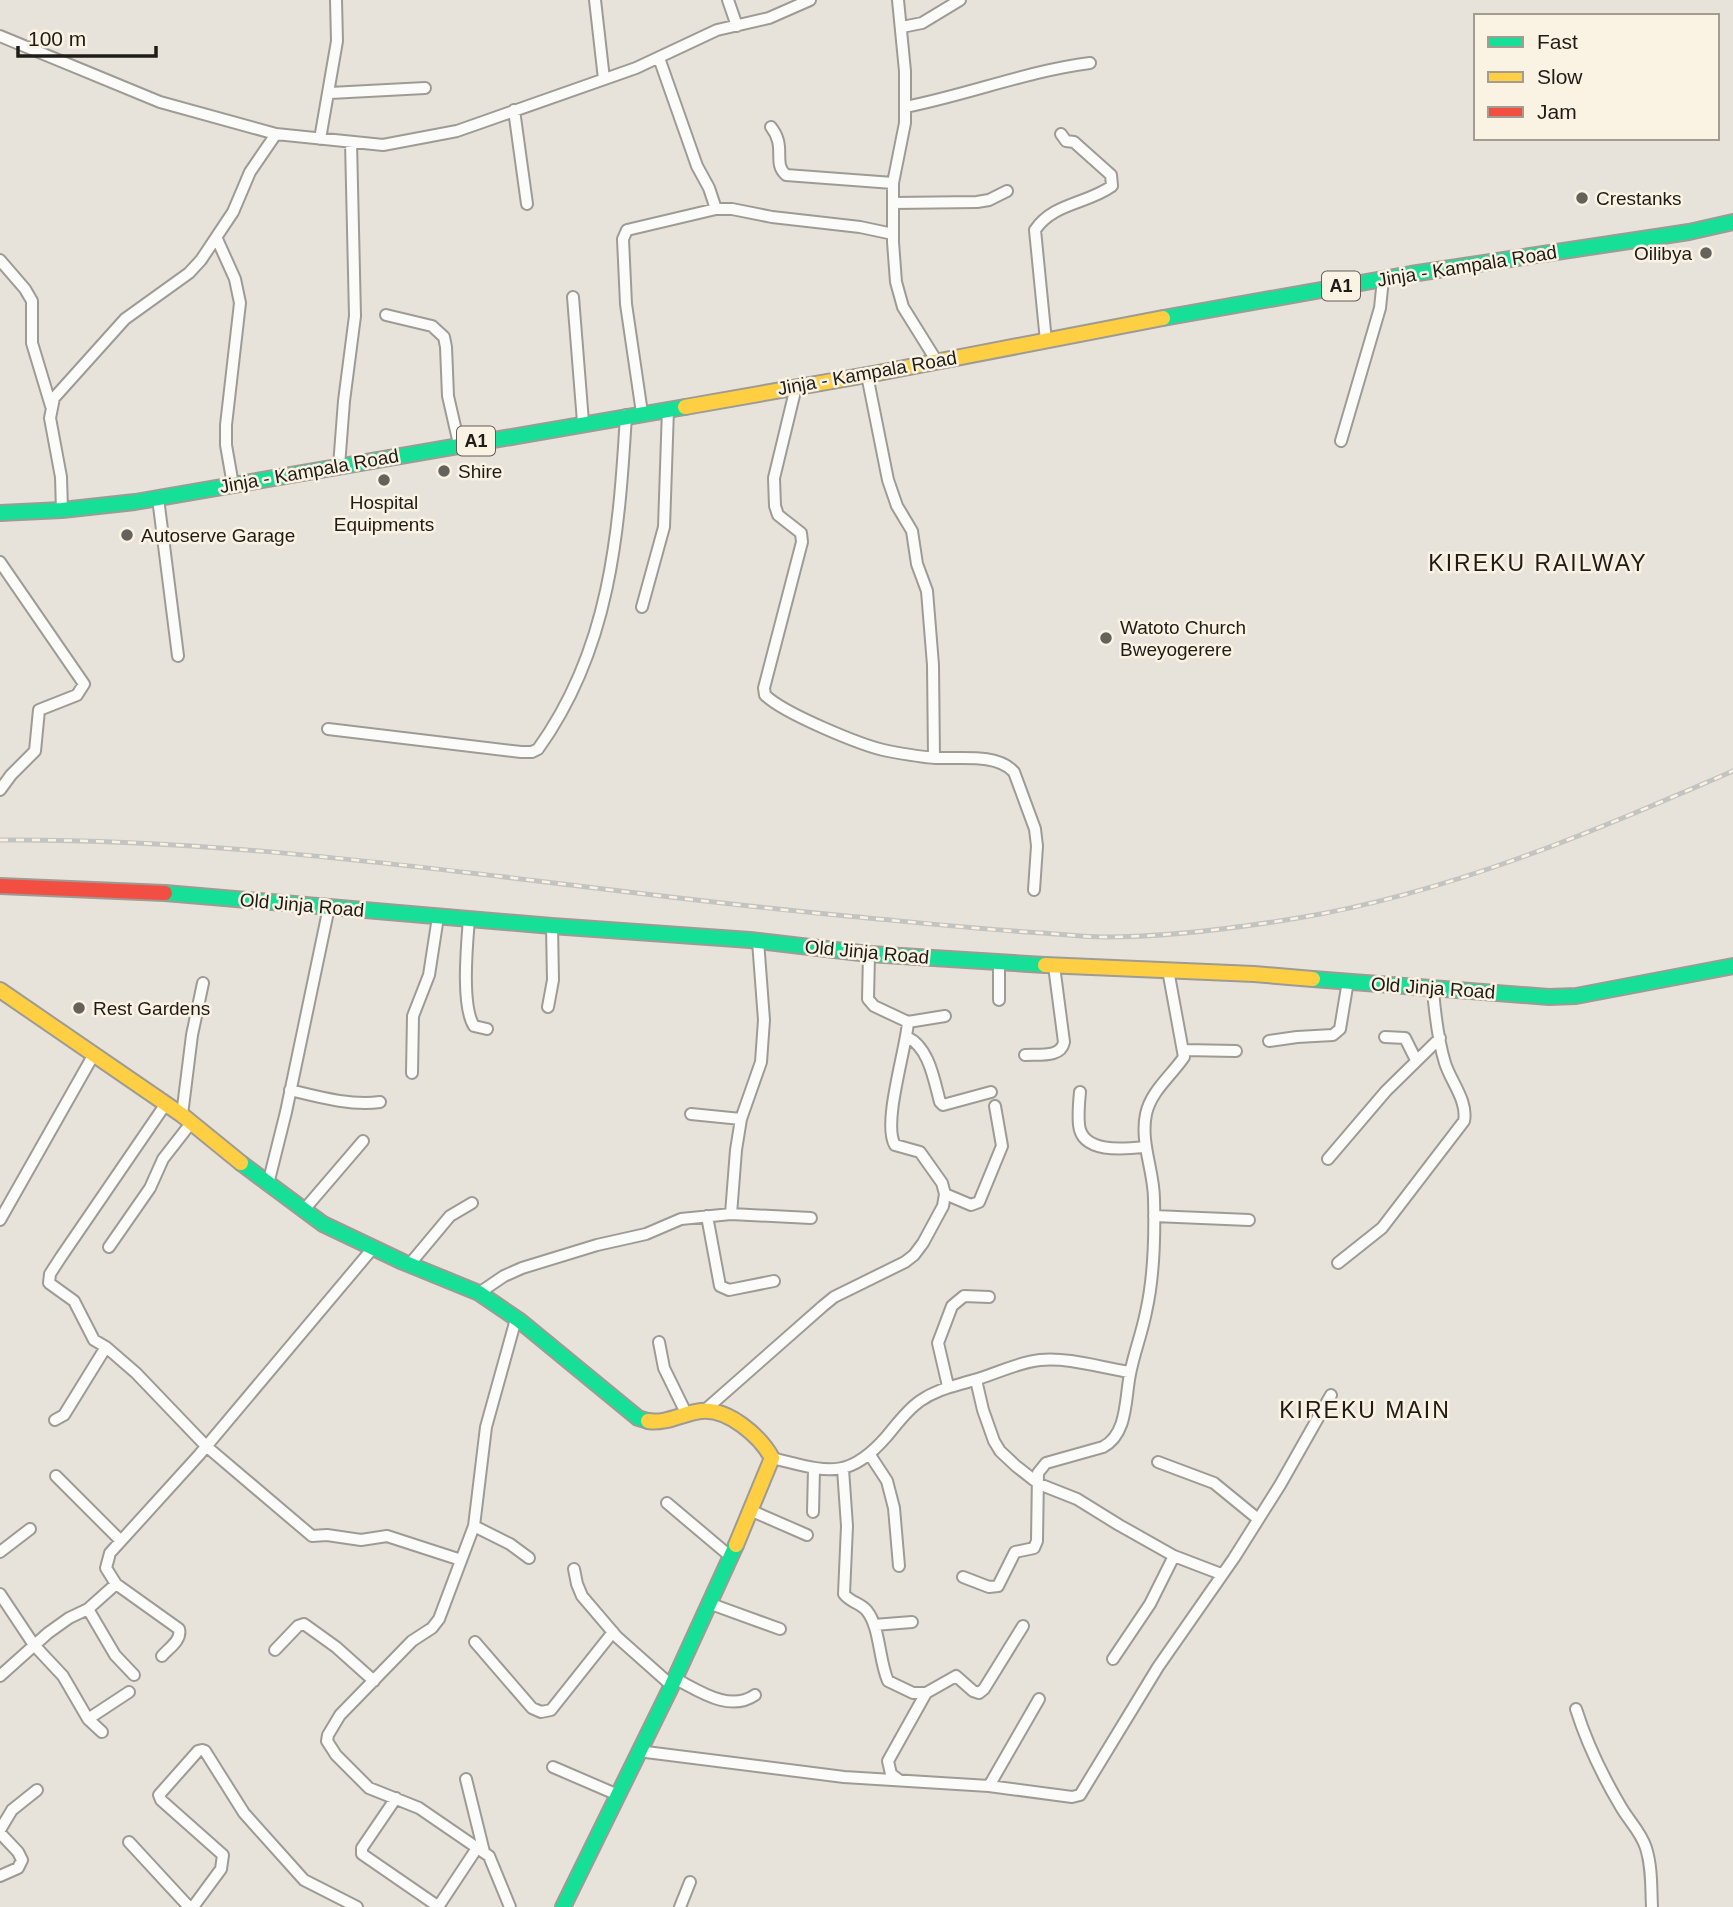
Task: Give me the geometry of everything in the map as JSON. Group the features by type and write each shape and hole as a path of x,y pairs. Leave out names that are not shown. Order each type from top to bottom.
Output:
{"main road":[{"name":"Jinja - Kampala Road","path":"0,513 62,510 158,498 796,387 1248,302 1689,232 1733,222"},
{"name":"Old Jinja Road","path":"0,887 138,891 758,941 869,954 1348,981 1433,990 1565,997 1733,966"},
{"path":"0,990 186,1119 323,1224 409,1265 479,1293 516,1318 638,1418 660,1424 705,1410 729,1418 770,1451 772,1458 752,1511 711,1604 563,1907"}],"street":[{"path":"320,139 337,41 336,0"},
{"path":"595,0 604,79"},
{"path":"728,0 737,26"},
{"path":"0,36 160,102 276,134 383,145 457,131 659,58 698,37 769,18 810,0"},
{"path":"898,0 902,27 905,107 905,123 893,183 893,234 898,295 908,317 936,360"},
{"path":"902,27 922,23 960,0"},
{"path":"659,58 697,166 716,209"},
{"path":"905,107 1043,71 1090,63"},
{"path":"330,93 425,88"},
{"path":"514,110 527,204"},
{"path":"771,127 779,139 780,167 786,175 893,183"},
{"path":"51,406 60,389 125,319 188,273 217,239 233,212 250,172 276,134"},
{"path":"1046,341 1035,230 1052,212 1101,194 1112,186 1111,175 1074,142 1066,141 1061,134"},
{"path":"340,466 344,401 355,316 351,142"},
{"path":"893,203 977,202 989,200 1007,191"},
{"path":"642,413 626,303 623,250 625,233 634,228 716,209 748,211 772,217 860,227 893,234"},
{"path":"217,239 235,279 240,303 226,425 227,453 233,485"},
{"path":"0,260 32,301 33,352 51,406 51,432 61,477 62,510"},
{"path":"1341,441 1380,308 1383,279"},
{"path":"573,297 583,422"},
{"path":"386,315 432,326 444,337 448,396 459,444"},
{"path":"867,374 888,480 897,506 912,531 917,564 927,591 933,665 934,758"},
{"path":"796,387 774,483 778,516 801,533 802,542 773,648 764,688 765,695 821,726 867,745 934,758 976,758 1004,764 1014,772 1035,829 1037,846 1034,891"},
{"path":"642,607 664,527 668,409"},
{"path":"328,729 521,752 538,749 568,703 596,638 621,501 626,415"},
{"path":"158,498 178,656"},
{"path":"0,562 84,684 77,695 39,710 34,751 0,790"},
{"path":"268,1184 329,907"},
{"path":"412,1073 413,1016 429,975 438,916"},
{"path":"469,919 467,1008 474,1026 487,1029"},
{"path":"548,1007 553,980 552,926"},
{"path":"731,1214 741,1119 761,1062 764,1020 758,941"},
{"path":"869,954 868,999 874,1006 908,1021 945,1016"},
{"path":"999,963 999,1000"},
{"path":"1025,1055 1058,1052 1063,1049 1054,966"},
{"path":"963,1577 989,1587 998,1586 1015,1552 1034,1548 1037,1541 1038,1473 1046,1463 1103,1447 1116,1437 1122,1422 1130,1373 1147,1309 1154,1216 1153,1177 1145,1147 1145,1126 1149,1104 1161,1084 1184,1057 1168,970"},
{"path":"1269,1041 1333,1035 1340,1029 1348,981"},
{"path":"109,1247 150,1188 186,1119 192,1035 203,983"},
{"path":"1338,1263 1382,1228 1464,1121 1466,1113 1445,1063 1433,990"},
{"path":"705,1410 834,1297 914,1255 943,1206 945,1194 942,1183 920,1152 895,1144 890,1138 908,1021"},
{"path":"907,1037 923,1052 943,1105 991,1092"},
{"path":"1385,1037 1405,1038 1416,1060"},
{"path":"1328,1159 1416,1060 1440,1038"},
{"path":"1184,1050 1236,1051"},
{"path":"0,1220 94,1054"},
{"path":"290,1090 350,1102 380,1102"},
{"path":"1080,1092 1079,1128 1084,1139 1098,1146 1121,1150 1145,1147"},
{"path":"165,1105 61,1256 48,1279 50,1284 74,1301 94,1340 136,1373 206,1446 312,1536 327,1535 361,1540 387,1536 461,1560"},
{"path":"945,1194 971,1205 979,1202 1002,1146 995,1106"},
{"path":"691,1114 741,1119"},
{"path":"303,1211 363,1142"},
{"path":"409,1265 450,1216 472,1203"},
{"path":"479,1293 504,1276 522,1268 597,1245 646,1234 673,1222 731,1214 811,1218"},
{"path":"706,1216 720,1286 729,1290 774,1281"},
{"path":"1154,1216 1249,1220"},
{"path":"162,1656 177,1641 180,1634 178,1629 116,1584 107,1572 106,1563 110,1553 206,1446 373,1248"},
{"path":"948,1386 938,1343 952,1306 964,1296 989,1297"},
{"path":"510,1907 491,1860 481,1850 419,1808 375,1792 336,1755 327,1741 340,1716 412,1641 437,1623 474,1526 486,1427 516,1318"},
{"path":"659,1342 664,1368 687,1415"},
{"path":"55,1420 64,1415 106,1347"},
{"path":"772,1458 814,1469 843,1469 856,1465 870,1455 920,1401 948,1386 976,1380 1031,1361 1043,1359 1130,1373"},
{"path":"976,1380 983,1410 1000,1451 1039,1484 1077,1499 1174,1556 1221,1574"},
{"path":"638,1751 844,1777 989,1786 1072,1797 1080,1795 1158,1667 1258,1519 1311,1434 1331,1395"},
{"path":"870,1455 887,1481 894,1508 899,1566"},
{"path":"1158,1462 1214,1483 1258,1519"},
{"path":"813,1512 814,1469"},
{"path":"843,1469 847,1526 844,1594 849,1601 868,1611 888,1681 913,1693 926,1693"},
{"path":"56,1476 121,1541"},
{"path":"667,1503 731,1557"},
{"path":"752,1511 807,1535"},
{"path":"474,1526 510,1544 529,1558"},
{"path":"0,1552 30,1529"},
{"path":"1113,1659 1150,1604 1174,1556"},
{"path":"575,1569 579,1591 612,1632 672,1681 724,1702 747,1701 755,1695"},
{"path":"0,1676 34,1645 69,1618 88,1609 116,1584"},
{"path":"0,1594 34,1645 63,1676 88,1718 102,1732"},
{"path":"711,1604 780,1629"},
{"path":"88,1609 116,1654 134,1675"},
{"path":"874,1625 912,1622"},
{"path":"275,1650 298,1626 304,1625 336,1647 374,1681"},
{"path":"899,1780 891,1774 888,1761 926,1693 956,1676 979,1693 1023,1626"},
{"path":"475,1642 532,1708 547,1712 575,1683 612,1632"},
{"path":"88,1718 129,1692"},
{"path":"989,1786 1039,1699"},
{"path":"1576,1709 1599,1768 1645,1846 1651,1874 1652,1907"},
{"path":"129,1842 191,1907 221,1869 223,1855 161,1800 159,1795 198,1751 202,1750 244,1814 304,1881 357,1907"},
{"path":"552,1768 618,1795"},
{"path":"396,1798 362,1848 362,1854 438,1907 481,1850 466,1779"},
{"path":"0,1876 18,1868 22,1860 0,1831 12,1810 37,1790"},
{"path":"680,1907 690,1882"}],"railway":[{"path":"0,840 212,847 318,856 847,916 1080,936 1127,937 1275,922 1355,907 1410,893 1465,877 1573,838 1733,771"}],"traffic: fast":[{"path":"1163,318 1411,274 1689,232 1733,222"},
{"path":"0,513 135,502 685,407"},
{"path":"165,893 750,940 869,954 1045,965"},
{"path":"1313,979 1549,997 1576,996 1733,966"},
{"path":"241,1163 323,1224 403,1262 479,1293 520,1321 638,1418 648,1421"},
{"path":"563,1907 672,1685 736,1545"}],"traffic: slow":[{"path":"685,407 1163,318"},
{"path":"1045,965 1313,979"},
{"path":"0,990 182,1115 241,1163"},
{"path":"648,1421 662,1421 694,1412 711,1411 742,1425 767,1450 772,1458 736,1545"}],"traffic: jam":[{"path":"0,886 165,893"}],"place":[{"name":"Crestanks","path":"1582,198"},
{"name":"Oilibya","path":"1706,253"},
{"name":"Shire","path":"444,471"},
{"name":"Hospital Equipments","path":"384,480"},
{"name":"Autoserve Garage","path":"127,535"},
{"name":"Watoto Church Bweyogerere","path":"1106,638"},
{"name":"Rest Gardens","path":"79,1008"}],"district":[{"name":"KIREKU RAILWAY","path":"1538,563"},
{"name":"KIREKU MAIN","path":"1365,1410"}]}
